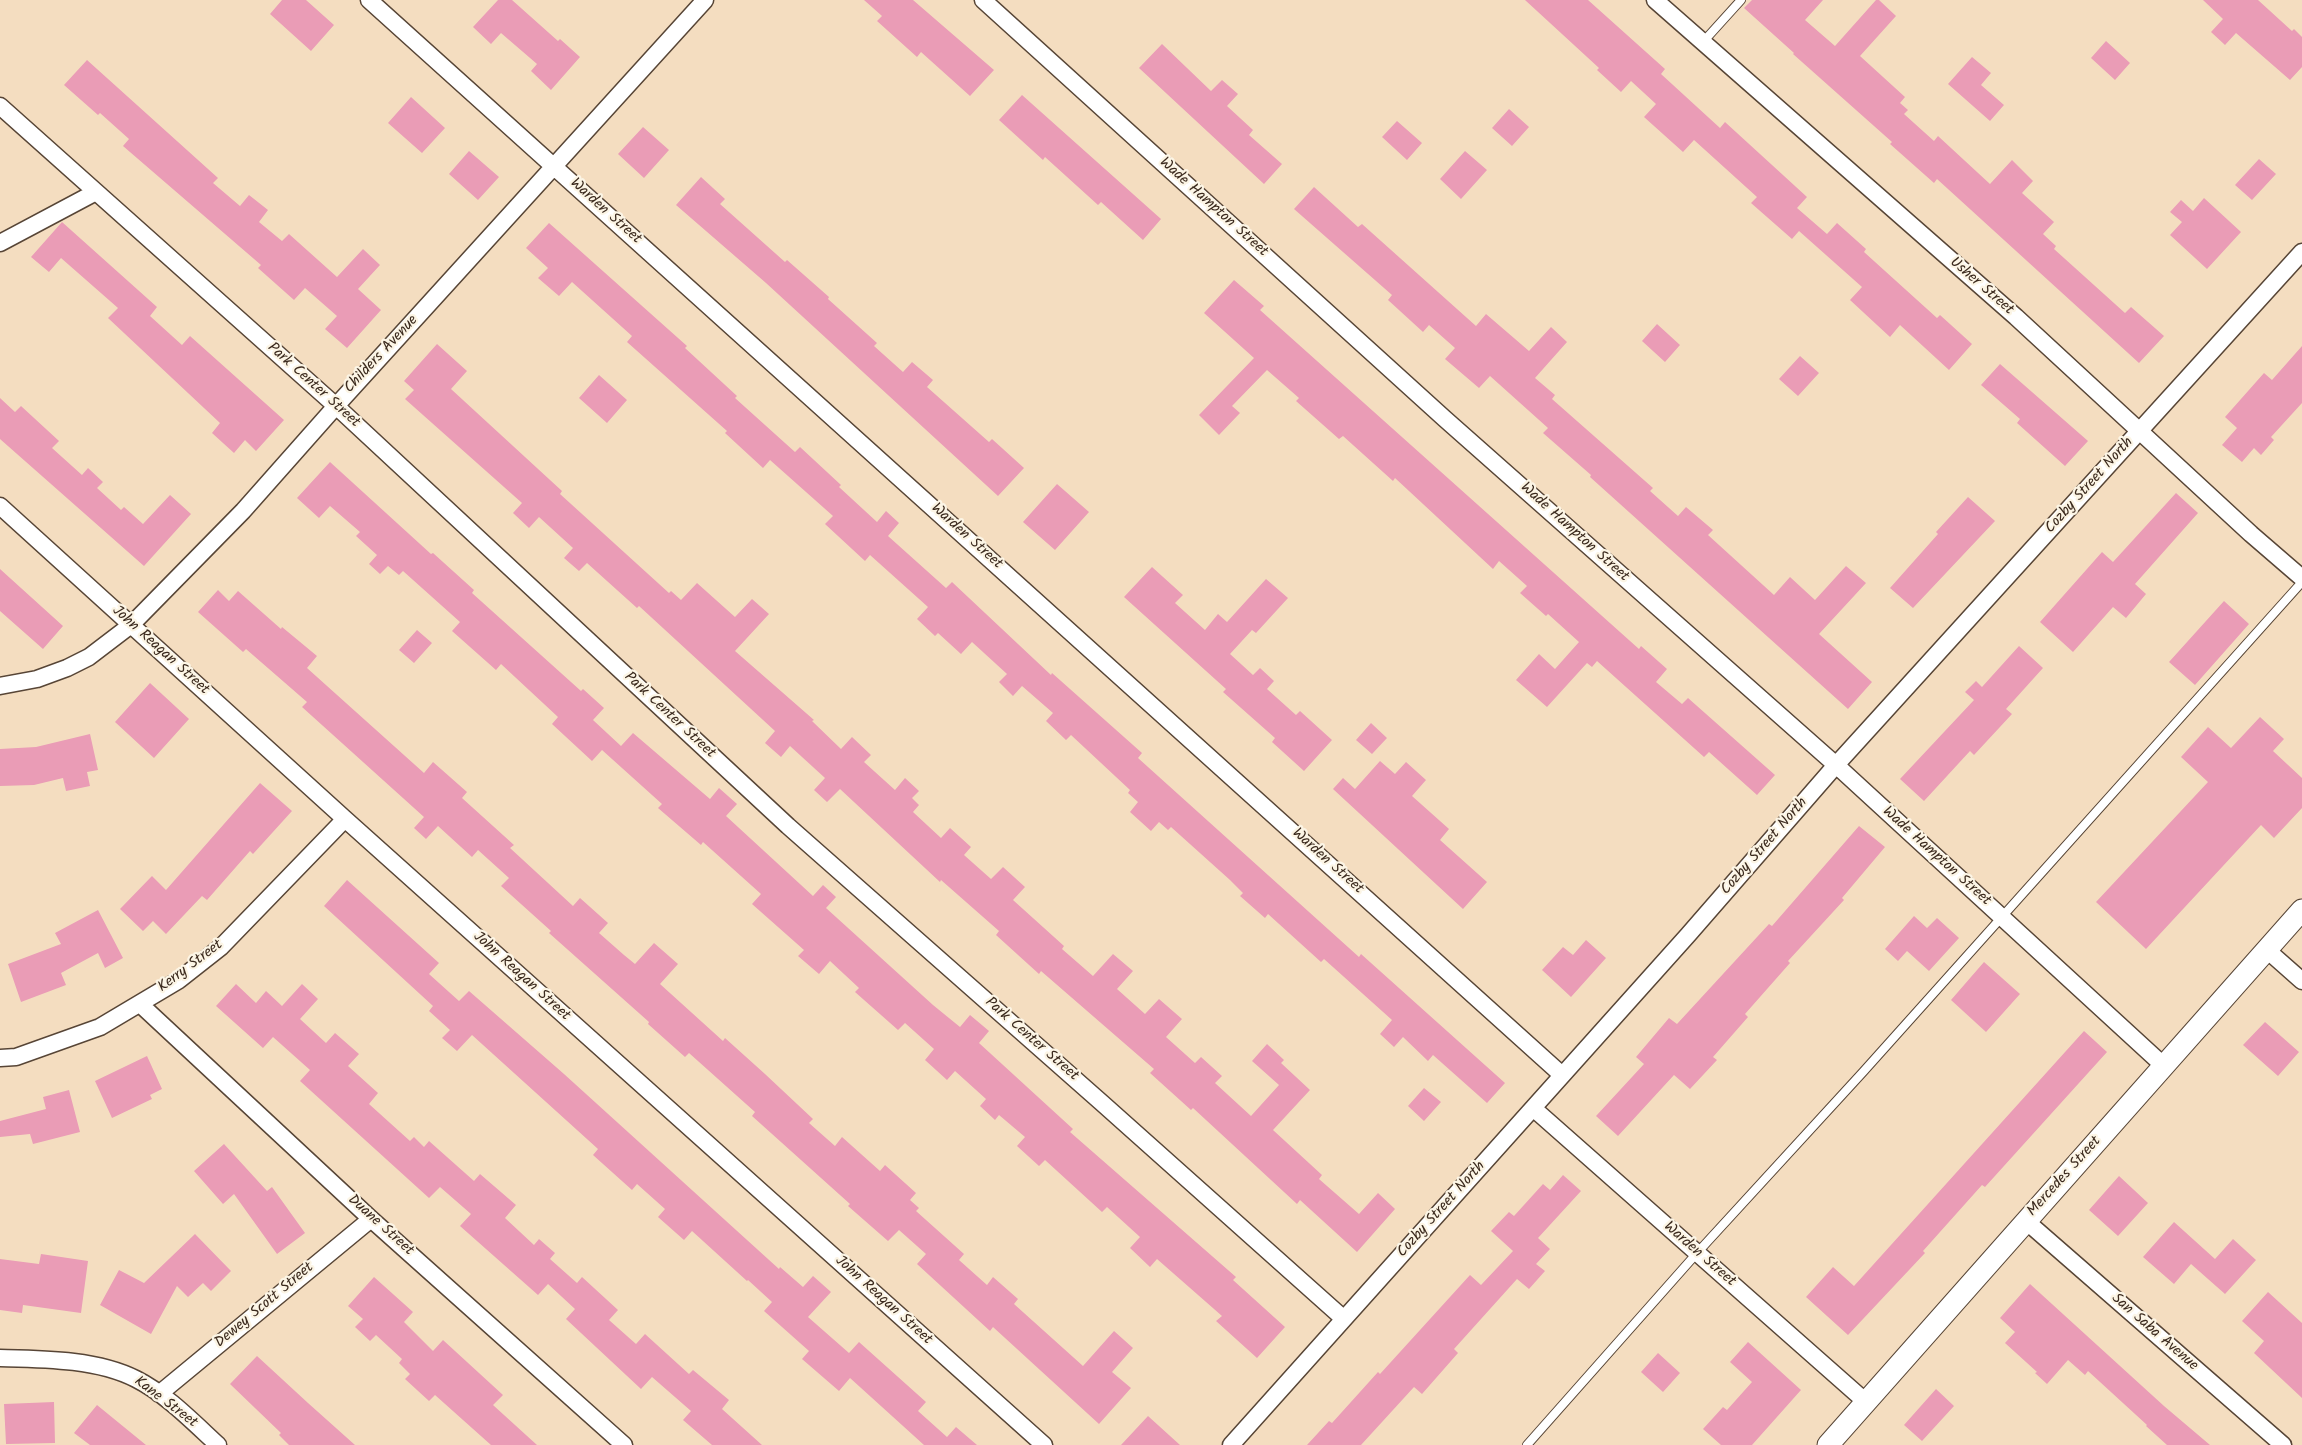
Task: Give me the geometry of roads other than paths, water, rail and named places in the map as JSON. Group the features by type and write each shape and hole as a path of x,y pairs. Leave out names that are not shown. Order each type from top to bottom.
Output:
{"street":[{"name":"Warden Street","path":"369,0 1562,1075"},
{"name":"Childers Avenue","path":"0,686 37,679 67,668 89,657 131,625 243,511 705,0"},
{"name":"Wade Hampton Street","path":"983,0 1445,419 1836,765 2164,1066"},
{"name":"Usher Street","path":"1655,0 2016,317 2302,580"},
{"name":"Park Center Street","path":"0,106 336,406 788,826 1111,1110 1344,1320"},
{"path":"0,243 96,192"},
{"name":"Cozby Street North","path":"1231,1445 1688,935 1836,765 2302,252"},
{"name":"John Reagan Street","path":"0,506 345,819 1044,1445"},
{"name":"Kerry Street","path":"0,1058 16,1057 100,1027 178,980 221,946 345,819"},
{"name":"Mercedes Street","path":"1828,1445 2302,910"},
{"path":"2267,950 2302,981"},
{"name":"Duane Street","path":"140,1004 372,1219 624,1445"},
{"name":"Warden Street","path":"1533,1108 1866,1402"},
{"name":"Dewey Scott Street","path":"159,1394 372,1219"},
{"name":"San Saba Avenue","path":"2026,1221 2283,1445"},
{"name":"Kane Street","path":"0,1358 44,1359 111,1368 137,1379 159,1394 218,1445"}],"lane":[{"path":"1702,42 1741,0"},
{"path":"1527,1445 2302,580"}]}
